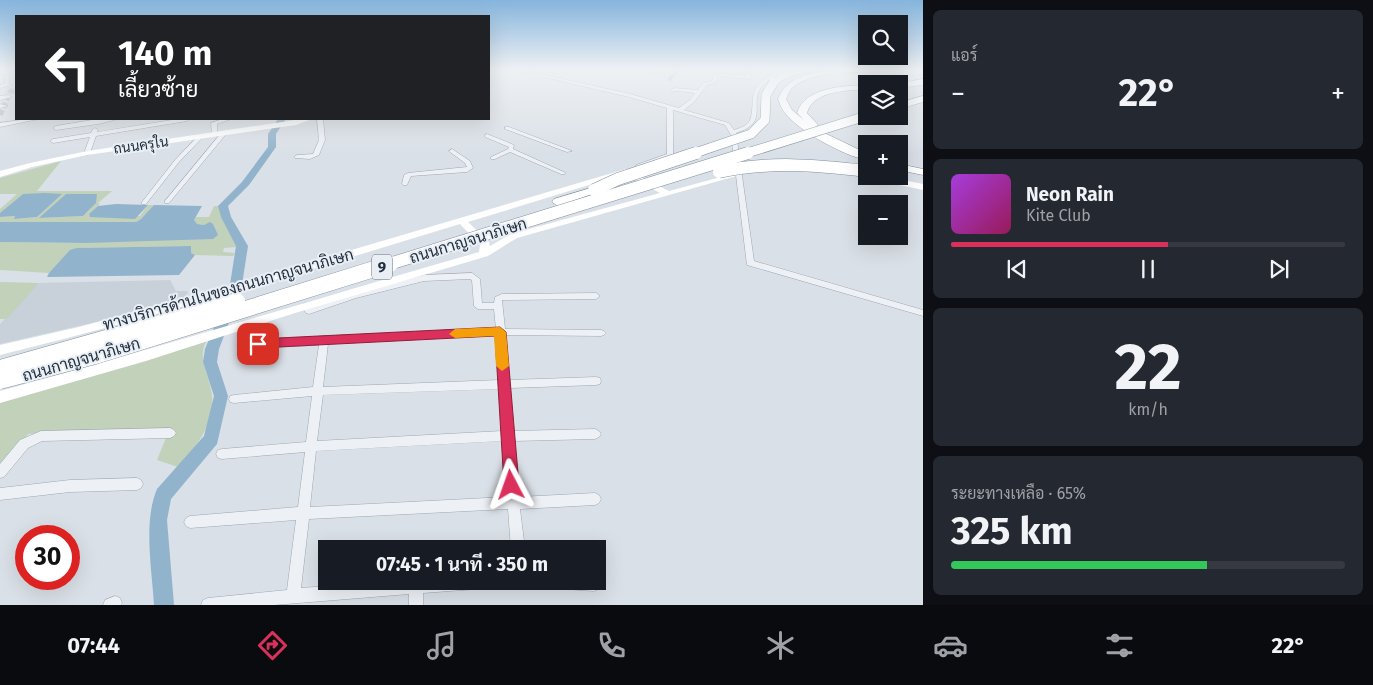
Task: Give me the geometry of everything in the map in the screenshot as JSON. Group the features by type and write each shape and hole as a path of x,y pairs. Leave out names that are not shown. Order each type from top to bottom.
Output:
{"highway":[{"path":"594,190 618,179 751,134 765,120 764,97"},
{"path":"785,97 787,109 810,131 858,153"},
{"path":"814,97 802,107 802,113 807,120 818,129 858,146"},
{"path":"908,103 923,99"},
{"path":"758,146 858,112"},
{"path":"758,146 858,118"},
{"name":"ถนนกาญจนาภิเษก","path":"0,368 220,307 594,190 758,146"},
{"name":"ถนนกาญจนาภิเษก","path":"0,382 96,356 503,230 758,146"},
{"path":"908,161 923,163"},
{"path":"503,230 633,197 735,167 777,164 858,170"},
{"path":"908,169 923,172"},
{"path":"908,176 923,178"}],"main road":[{"name":"ถนนครุใน","path":"0,174 87,153 303,120"},
{"path":"0,397 100,370 305,306 353,295 423,275 484,254 510,237 740,173 792,169 858,175"},
{"path":"626,171 668,194"},
{"name":"ทางบริการด้านในของถนนกาญจนาภิเษก","path":"0,350 90,328 234,288 626,171"},
{"path":"908,184 923,187"},
{"path":"462,221 485,244 484,254"}],"street":[{"path":"629,97 729,125 733,132 740,173 750,263 923,313"},
{"path":"680,110 695,97"},
{"path":"733,132 746,128 754,119 756,97"},
{"path":"626,171 670,155 670,107"},
{"path":"0,125 30,120"},
{"path":"53,141 181,120"},
{"path":"214,135 214,123 224,120"},
{"path":"297,157 310,158 316,155 322,140 320,120"},
{"path":"56,128 98,121"},
{"path":"87,153 98,121"},
{"path":"507,128 569,151"},
{"path":"167,202 224,133"},
{"path":"144,203 201,136"},
{"path":"487,136 510,145 512,148 510,150"},
{"path":"493,158 510,150 563,173"},
{"path":"405,184 407,175 410,174 467,170 470,168 468,162 452,151"},
{"path":"423,275 475,277 478,306 498,306"},
{"path":"517,540 503,383 498,299 501,297 596,296"},
{"path":"242,345 500,332 601,333"},
{"path":"293,596 324,340"},
{"path":"234,399 318,391 596,381"},
{"path":"0,474 24,444 41,436 170,433"},
{"path":"222,454 312,446 508,435 595,434"},
{"path":"0,494 70,486 137,484"},
{"path":"190,522 303,512 513,501 595,499"},
{"path":"208,605 367,590"},
{"path":"416,590 416,605"}],"shaded area":[{"path":"170,280 176,291 188,291 186,297 96,322 0,344 0,324 39,283"}],"green space":[{"path":"61,161 37,191 112,191 98,203 100,204 89,214 90,217 140,216 148,205 154,205 136,222 0,222 0,217 15,216 14,219 37,217 61,194 23,194 0,213 0,209 17,194 0,194 0,178","holes":["66,194 97,194 91,208 83,216 40,218"]},
{"path":"214,206 222,206 237,247 224,248 223,252 235,253 233,256 195,255 191,253 191,246 77,248 49,273 0,270 0,242 86,243 204,225 197,224 194,220 196,217 209,217"},
{"path":"0,282 39,283 7,319 0,319"},
{"path":"207,340 204,347 203,360 212,395 210,415 203,434 178,467 157,460 166,438 163,429 28,434 0,468 0,401"}],"water":[{"path":"23,194 62,194 37,217 14,219 15,216 0,217 0,213"},
{"path":"66,194 97,194 96,203 83,216 39,218"},
{"path":"116,204 148,205 135,219 90,217 89,214 98,206"},
{"path":"154,205 202,206 194,220 197,224 204,225 210,222 213,224 218,235 213,239 86,243 0,242 0,222 136,222"},
{"path":"191,246 191,253 195,255 179,275 47,277 70,250 77,248"}],"waterway":[{"path":"164,605 158,520 163,495 211,439 221,396 210,362 212,349 235,291 242,246 226,217 223,206 246,183 272,147 272,134 281,120"}],"tunnel":[{"path":"0,115 8,97"}],"slow traffic":[{"path":"455,334 500,332 502,366"}],"route":[{"path":"258,344 500,332 511,485"}]}
